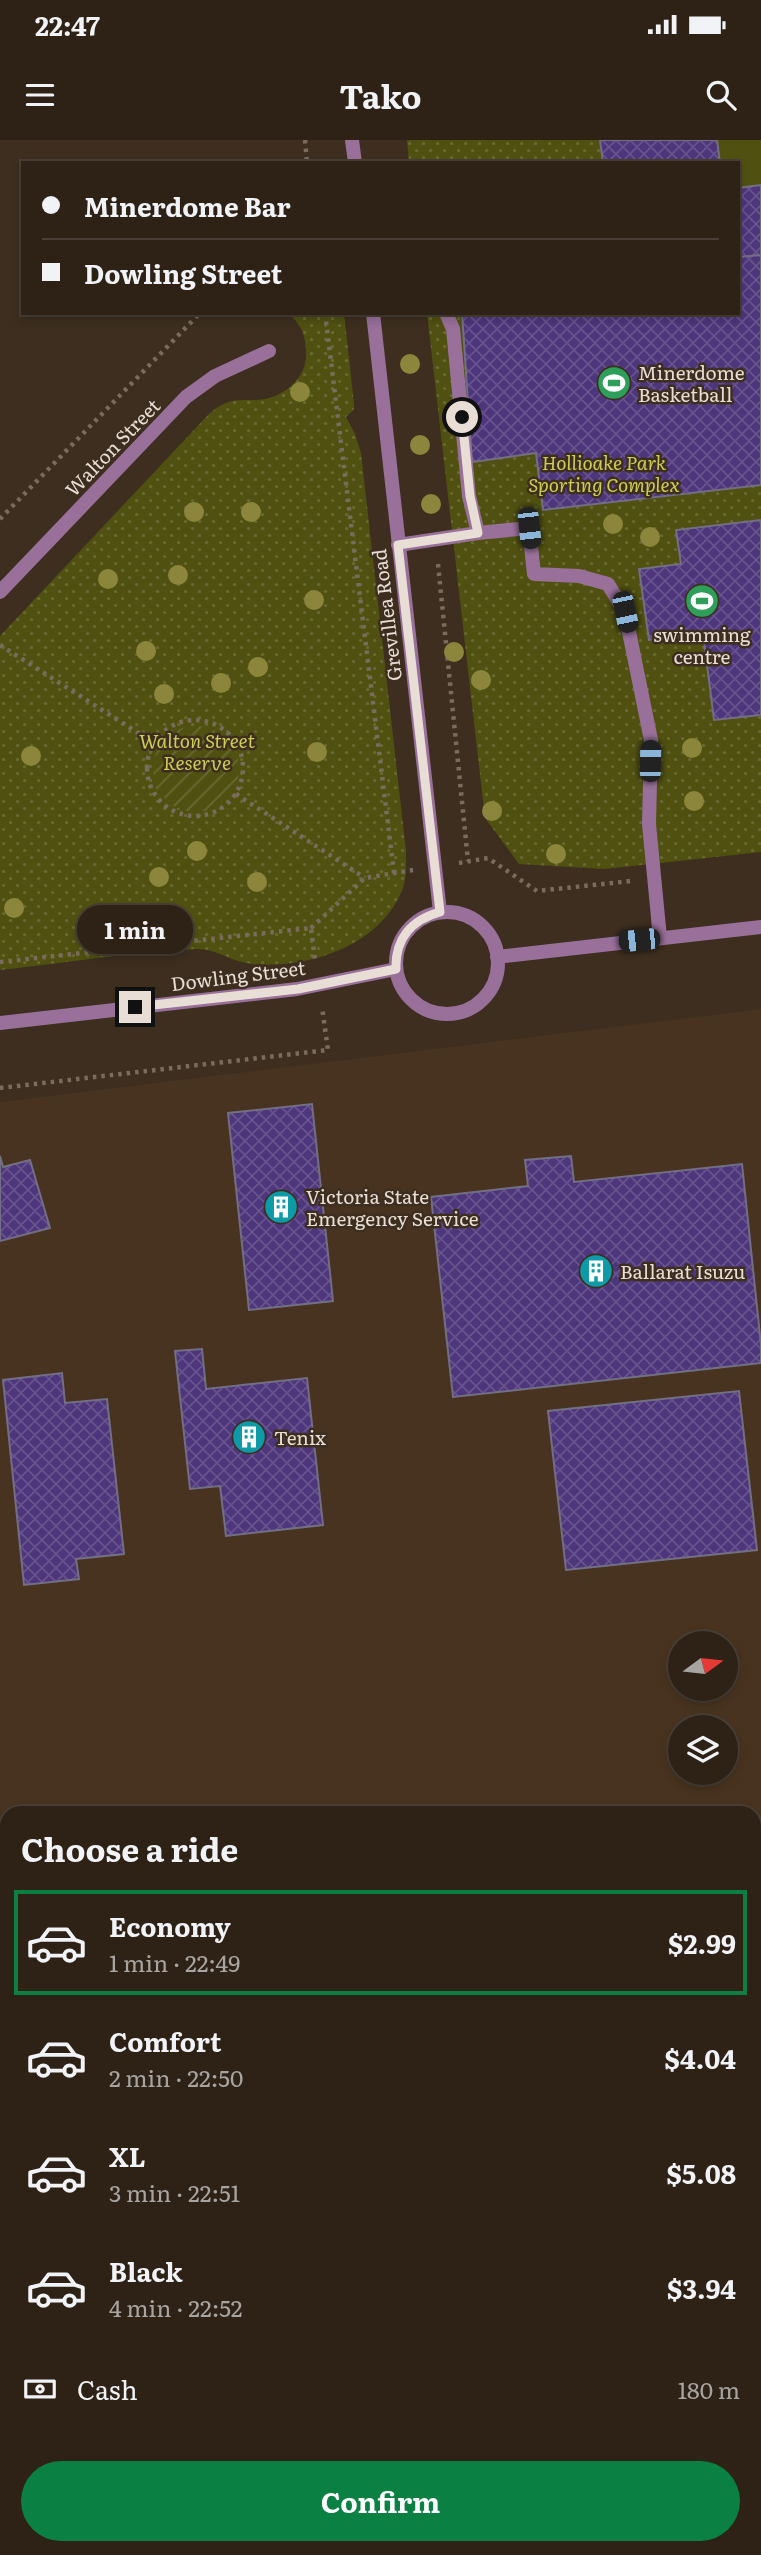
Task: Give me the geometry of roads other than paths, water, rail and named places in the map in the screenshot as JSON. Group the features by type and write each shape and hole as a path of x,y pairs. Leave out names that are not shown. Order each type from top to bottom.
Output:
{"street":[{"path":"352,140 355,161"},
{"name":"Grevillea Road","path":"373,315 440,912"},
{"path":"447,315 453,329 470,496 478,533"},
{"name":"Walton Street","path":"0,592 186,397 215,376 269,351"},
{"path":"398,545 529,528 534,574 579,576 608,584 625,612 651,740 649,824 660,938"},
{"path":"440,912 463,914 483,927 495,946 498,957 495,980 483,1000 464,1012 430,1012 410,1000 398,981 398,947 403,936 419,920 440,912"},
{"path":"498,957 761,927"},
{"name":"Dowling Street","path":"0,1023 298,989 396,969"}],"place":[{"name":"Minerdome Basketball","path":"614,383"},
{"name":"swimming centre","path":"702,601"},
{"name":"Victoria State Emergency Service","path":"281,1207"},
{"name":"Ballarat Isuzu","path":"596,1271"},
{"name":"Tenix","path":"249,1437"}],"park label":[{"name":"Hollioake Park Sporting Complex","path":"604,473"},
{"name":"Walton Street Reserve","path":"197,751"}]}
